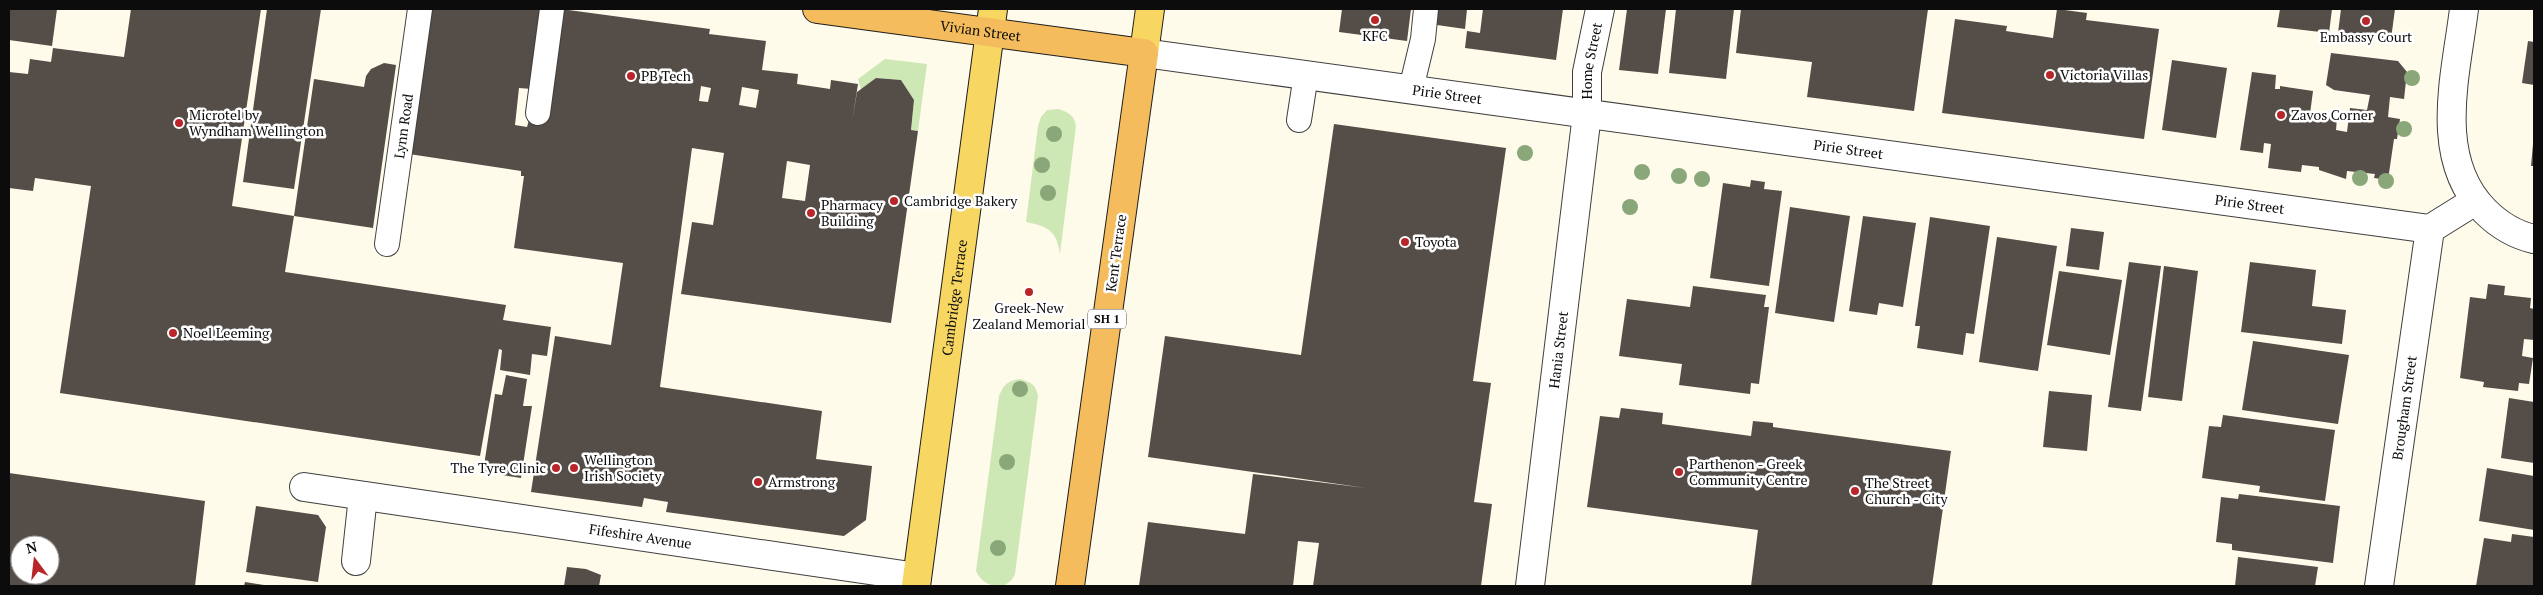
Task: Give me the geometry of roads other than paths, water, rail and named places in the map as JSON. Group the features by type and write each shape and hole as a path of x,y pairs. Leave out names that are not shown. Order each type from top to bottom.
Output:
{"highway":[{"name":"Vivian Street","path":"817,9 992,20 1144,53"},
{"name":"Kent Terrace","path":"1070,586 1144,53"}],"main road":[{"name":"Kent Terrace","path":"1144,53 1150,9"},
{"name":"Cambridge Terrace","path":"917,582 992,20"}],"street":[{"name":"Home Street","path":"1587,114 1587,72 1600,9"},
{"path":"2464,9 2451,127 2456,166 2466,189 2494,220 2511,230 2534,239"},
{"name":"Pirie Street","path":"1144,53 2430,229"},
{"name":"Hania Street","path":"1530,586 1587,114"},
{"path":"2430,229 2475,201"},
{"name":"Brougham Street","path":"2379,586 2430,229"},
{"name":"Fifeshire Avenue","path":"304,488 917,582"},
{"path":"356,562 363,496"}],"lane":[{"name":"Lynn Road","path":"387,244 420,9"},
{"path":"538,113 552,9"},
{"path":"1411,89 1423,39 1426,9"},
{"path":"1299,120 1306,75"}],"place":[{"name":"KFC","path":"1375,20"},
{"name":"Embassy Court","path":"2366,21"},
{"name":"Victoria Villas","path":"2050,75"},
{"name":"PB Tech","path":"631,76"},
{"name":"Zavos Corner","path":"2281,115"},
{"name":"Microtel by Wyndham Wellington","path":"179,123"},
{"name":"Cambridge Bakery","path":"894,201"},
{"name":"Pharmacy Building","path":"811,213"},
{"name":"Toyota","path":"1405,242"},
{"name":"Greek-New Zealand Memorial","path":"1029,292"},
{"name":"Noel Leeming","path":"173,333"},
{"name":"The Tyre Clinic","path":"556,468"},
{"name":"Wellington Irish Society","path":"574,468"},
{"name":"Parthenon - Greek Community Centre","path":"1679,472"},
{"name":"Armstrong","path":"758,482"},
{"name":"The Street Church - City","path":"1855,491"}]}
